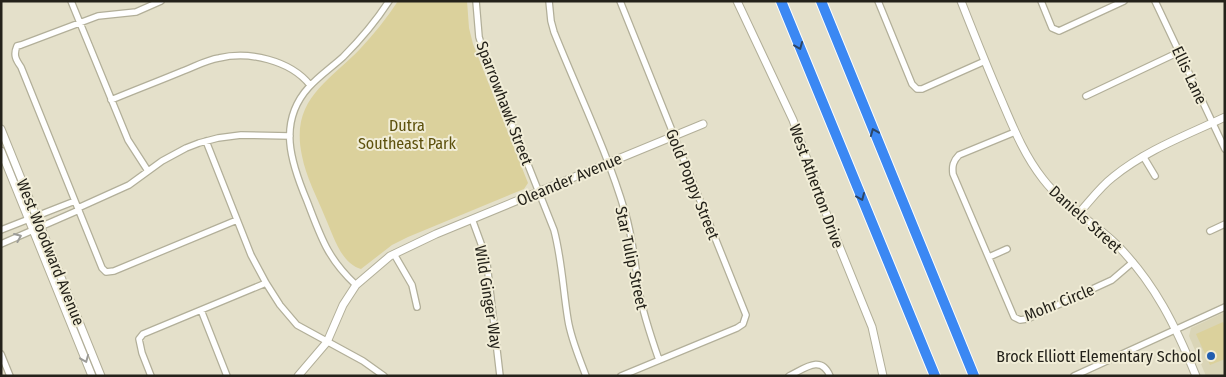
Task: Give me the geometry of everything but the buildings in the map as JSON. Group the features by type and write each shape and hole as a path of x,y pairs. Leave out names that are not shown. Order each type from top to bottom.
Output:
{"highway":[{"path":"781,1 935,376"},
{"path":"821,1 976,376"}],"street":[{"path":"71,1 131,145 148,171"},
{"path":"161,1 136,12 104,15 80,22 17,46 15,54 102,268 110,272 238,220"},
{"path":"356,285 335,263 324,245 295,172 291,156 290,136 293,113 304,93 310,85 359,40 390,1"},
{"name":"Sparrowhawk Street","path":"476,1 478,37 554,230 561,256 568,321 574,345 586,376"},
{"name":"Star Tulip Street","path":"549,1 551,21 559,45 608,163 625,212 633,243 644,316 659,360"},
{"name":"Gold Poppy Street","path":"620,1 630,30 746,314 743,324 659,360"},
{"name":"West Atherton Drive","path":"737,1 793,120 829,221 872,327 882,376"},
{"path":"878,1 912,84 917,89 922,89 985,61"},
{"name":"Daniels Street","path":"961,1 1015,132 1028,157 1056,193 1117,245 1133,262 1154,290 1177,329 1196,376"},
{"path":"1040,1 1052,28 1056,31 1124,1"},
{"name":"Ellis Lane","path":"1156,1 1225,148"},
{"path":"1086,96 1179,52"},
{"path":"112,100 212,59 235,56 254,57 275,62 297,73 310,85"},
{"path":"1079,213 1111,178 1143,156 1225,117"},
{"name":"Oleander Avenue","path":"298,376 327,342 343,304 356,285 394,254 436,234 703,124"},
{"name":"West Woodward Avenue","path":"1,129 92,376"},
{"name":"Mohr Circle","path":"1015,132 959,155 952,166 953,174 1011,313 1020,320 1027,319 1112,280 1133,262"},
{"path":"1,244 129,185 186,148 206,141 241,135 290,136"},
{"path":"206,141 251,255 280,305 298,325 363,361 384,376"},
{"name":"West Woodward Avenue","path":"1,151 33,218"},
{"path":"1143,156 1155,176"},
{"path":"1,230 75,201"},
{"name":"Wild Ginger Way","path":"472,219 483,249 486,264 500,376"},
{"path":"1210,231 1225,224"},
{"name":"West Woodward Avenue","path":"37,229 100,376"},
{"path":"988,257 1007,249"},
{"path":"394,254 412,285 417,307"},
{"path":"151,376 142,353 139,338 143,334 266,283"},
{"path":"1074,376 1225,307"},
{"path":"201,310 227,376"},
{"path":"1,354 10,376"},
{"path":"621,376 659,360"},
{"path":"789,376 816,364 822,364 827,368 830,376"}],"shaded area":[{"name":"Brock Elliott Elementary School","path":"1225,312 1225,376 1206,376 1189,336 1191,328"}],"green space":[{"name":"Dutra Southeast Park","path":"398,1 467,1 469,28 473,44 528,183 524,189 392,245 361,269 354,266 342,254 309,179 302,156 301,120 306,106 314,94 365,43 385,20"},
{"path":"1223,322 1225,327 1225,359 1210,365 1196,334"}],"place":[{"name":"Brock Elliott Elementary School","path":"1211,356"}]}
